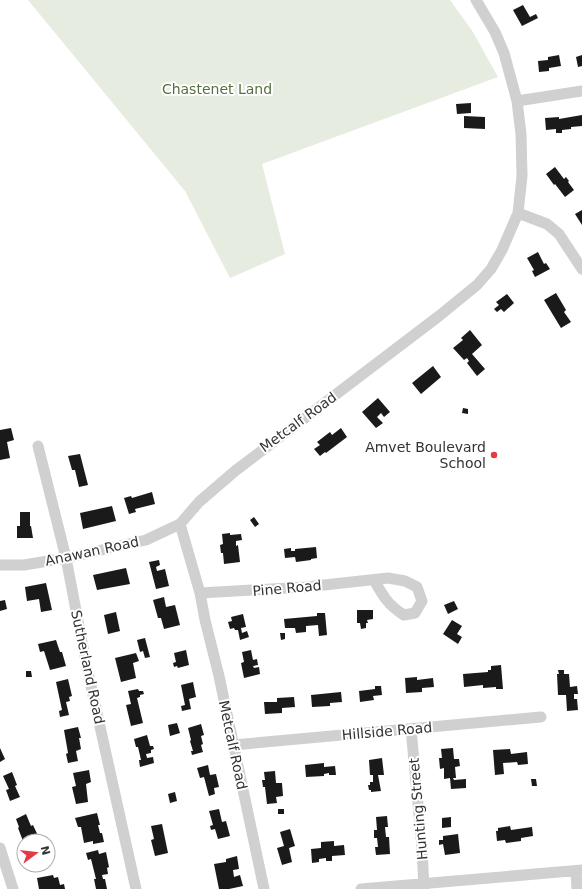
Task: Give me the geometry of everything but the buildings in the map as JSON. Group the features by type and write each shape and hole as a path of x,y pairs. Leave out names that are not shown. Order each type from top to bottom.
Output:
{"street":[{"name":"Metcalf Road","path":"264,889 200,593 180,524 199,502 235,471 440,316 477,285 491,269 502,250 518,213 522,176 522,155 517,102 504,53 495,32 476,0"},
{"path":"517,102 582,91"},
{"path":"518,213 532,217 547,224 559,234 582,269"},
{"name":"Sutherland Road","path":"38,446 66,558 87,668 136,889"},
{"name":"Anawan Road","path":"0,565 24,565 66,558 146,540 180,524"},
{"name":"Pine Road","path":"200,593 306,587 374,580"},
{"name":"Hillside Road","path":"233,746 541,717"},
{"name":"Hunting Street","path":"411,729 424,886"},
{"path":"0,848 13,889"},
{"path":"361,889 424,886 579,871 577,889"}],"green space":[{"name":"Chastenet Land","path":"28,0 450,0 473,32 498,77 262,164 285,254 230,278 185,191"}],"place":[{"name":"Amvet Boulevard School","path":"494,455"}]}
